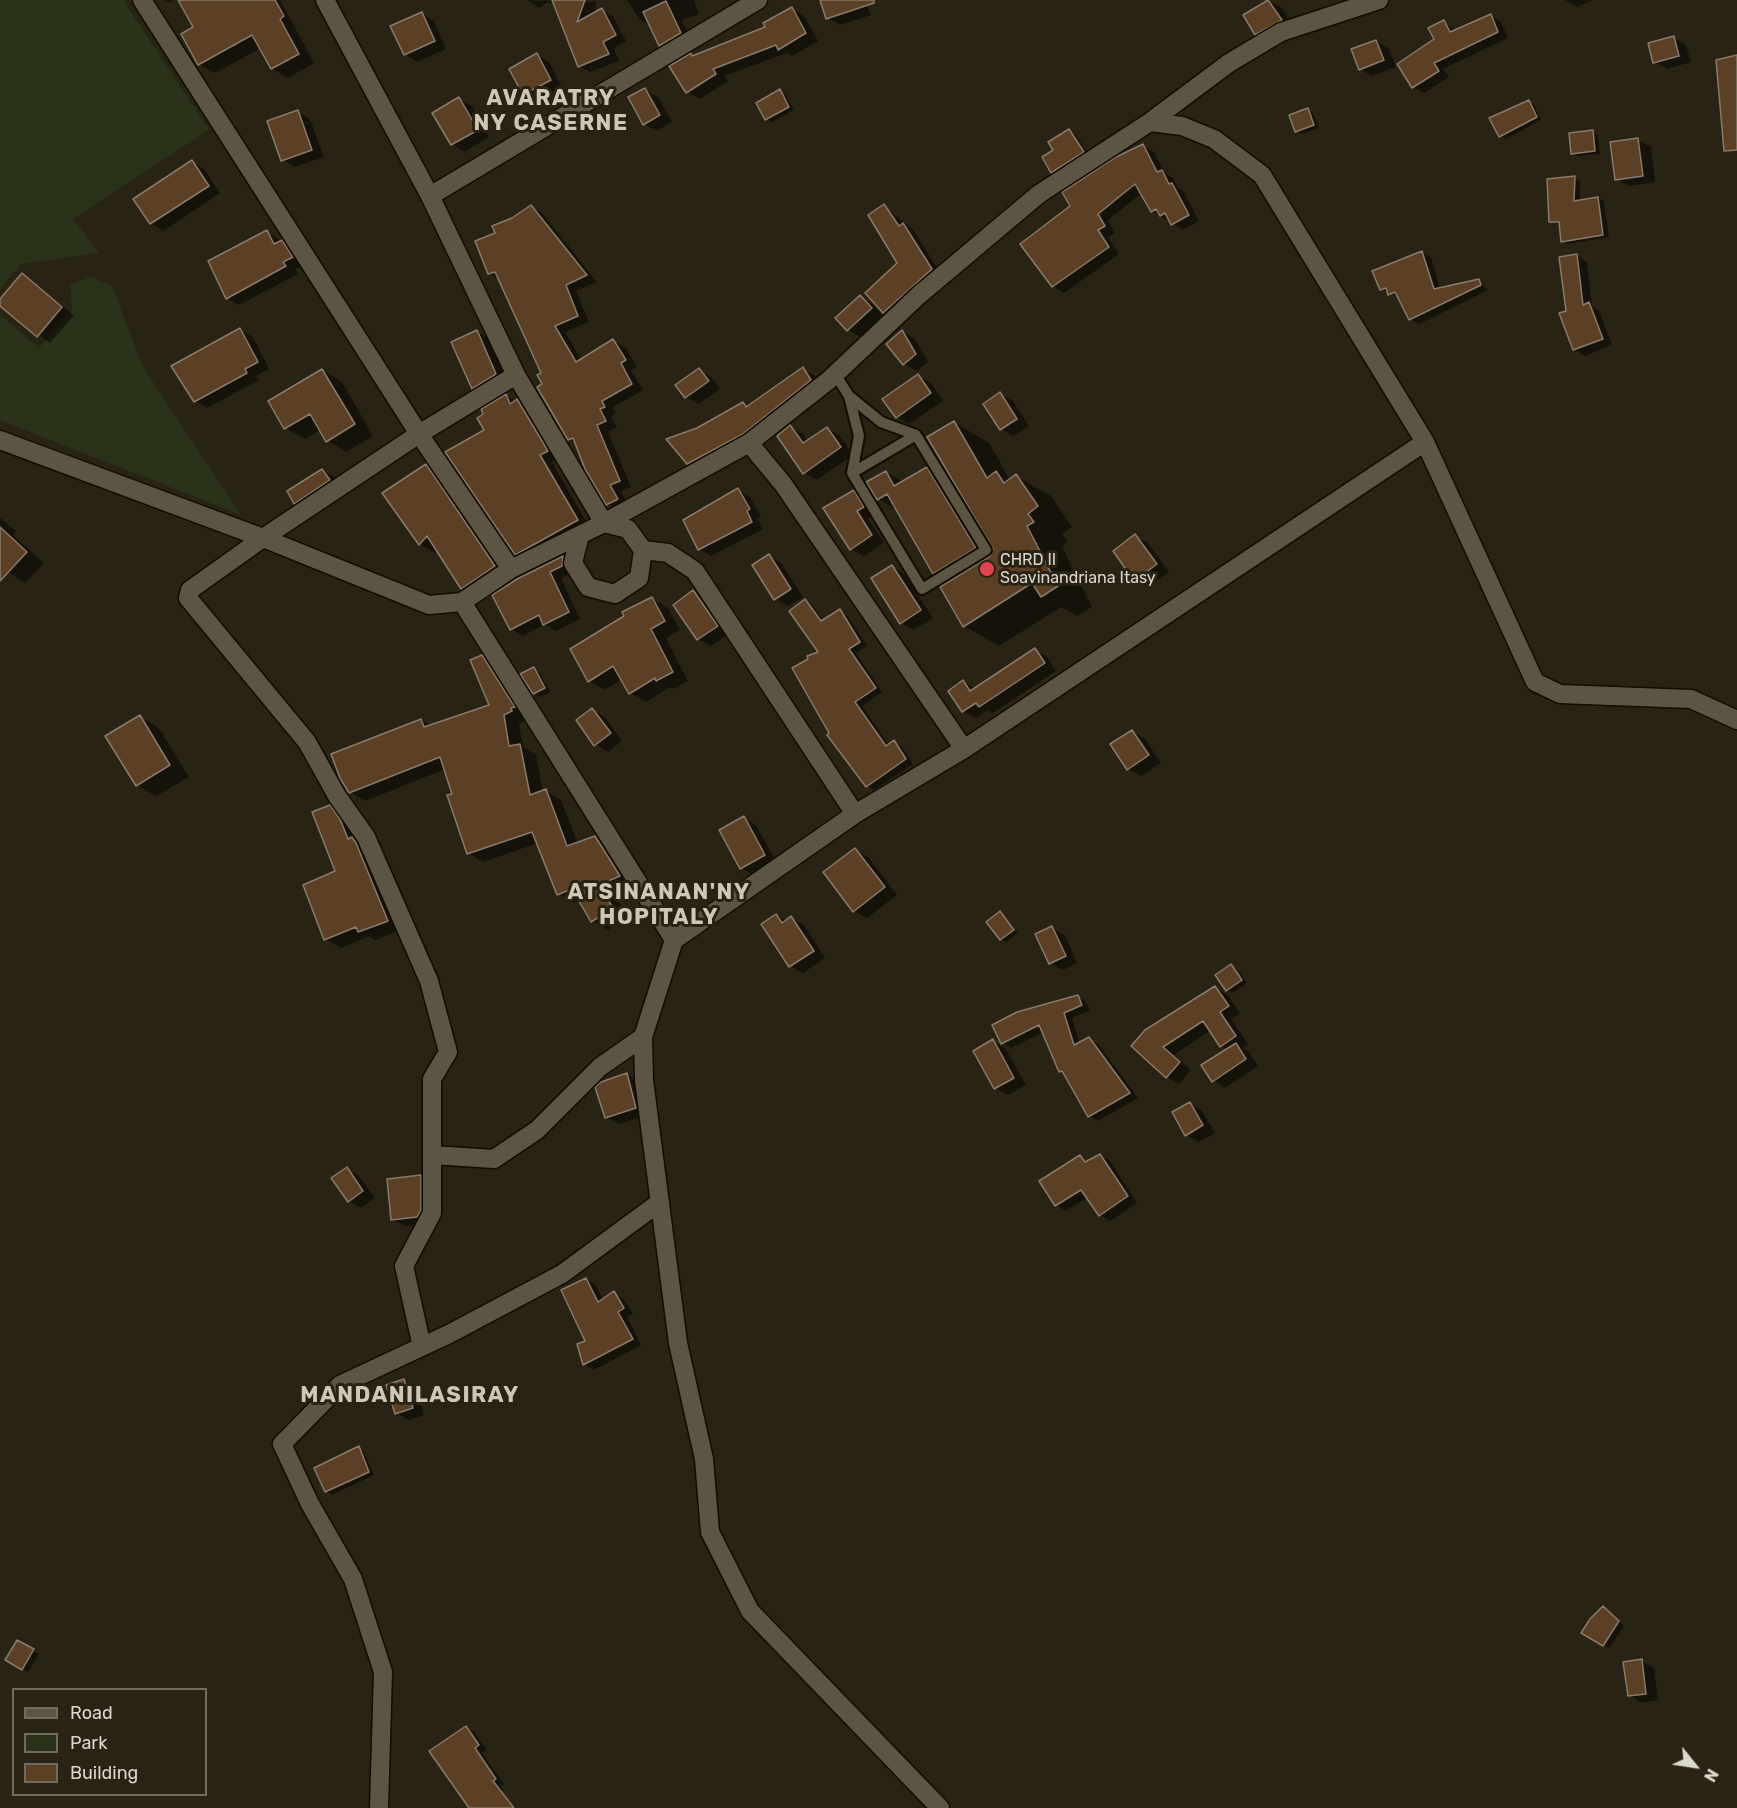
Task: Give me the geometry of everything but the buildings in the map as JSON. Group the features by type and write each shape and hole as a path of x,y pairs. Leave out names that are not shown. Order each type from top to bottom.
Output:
{"street":[{"path":"142,0 418,434 511,569"},
{"path":"325,0 430,195 516,375 604,523 628,529 643,550 639,578 615,594 588,588 573,563 580,535"},
{"path":"430,195 758,0"},
{"path":"0,440 263,538 429,605 462,602 511,569 604,523 749,443 835,374 919,295 1039,194 1150,122 1229,63 1281,32 1379,0"},
{"path":"1150,122 1182,126 1214,139 1262,175 1425,442 1535,682 1560,694 1691,699 1737,720"},
{"path":"422,1347 404,1266 432,1213 432,1079 448,1052 429,981 366,837 337,796 307,742 188,598 190,590 263,538 418,434 516,375"},
{"path":"940,1808 750,1611 710,1532 704,1459 678,1343 644,1080 643,1037 674,940 855,814 964,749 1425,442"},
{"path":"749,443 783,484 964,749"},
{"path":"643,550 668,553 694,572 855,814"},
{"path":"462,602 674,940"},
{"path":"432,1155 494,1159 537,1130 600,1067 643,1037"},
{"path":"379,1808 382,1672 353,1580 310,1504 282,1444 340,1385 422,1347 562,1274 660,1202"}],"lane":[{"path":"835,374 849,396 859,436 852,473 922,589 986,550 916,435 881,422 849,396"},
{"path":"852,473 916,435"}],"green space":[{"path":"0,0 123,0 209,130 73,219 99,253 21,264 0,289"},
{"path":"91,277 112,286 143,367 241,515 0,420 0,315 39,348 72,311 70,284"}],"place":[{"name":"CHRD II Soavinandriana Itasy","path":"987,569"}],"district":[{"name":"AVARATRY NY CASERNE","path":"551,112"},
{"name":"ATSINANAN'NY HOPITALY","path":"659,906"},
{"name":"MANDANILASIRAY","path":"410,1396"}]}
